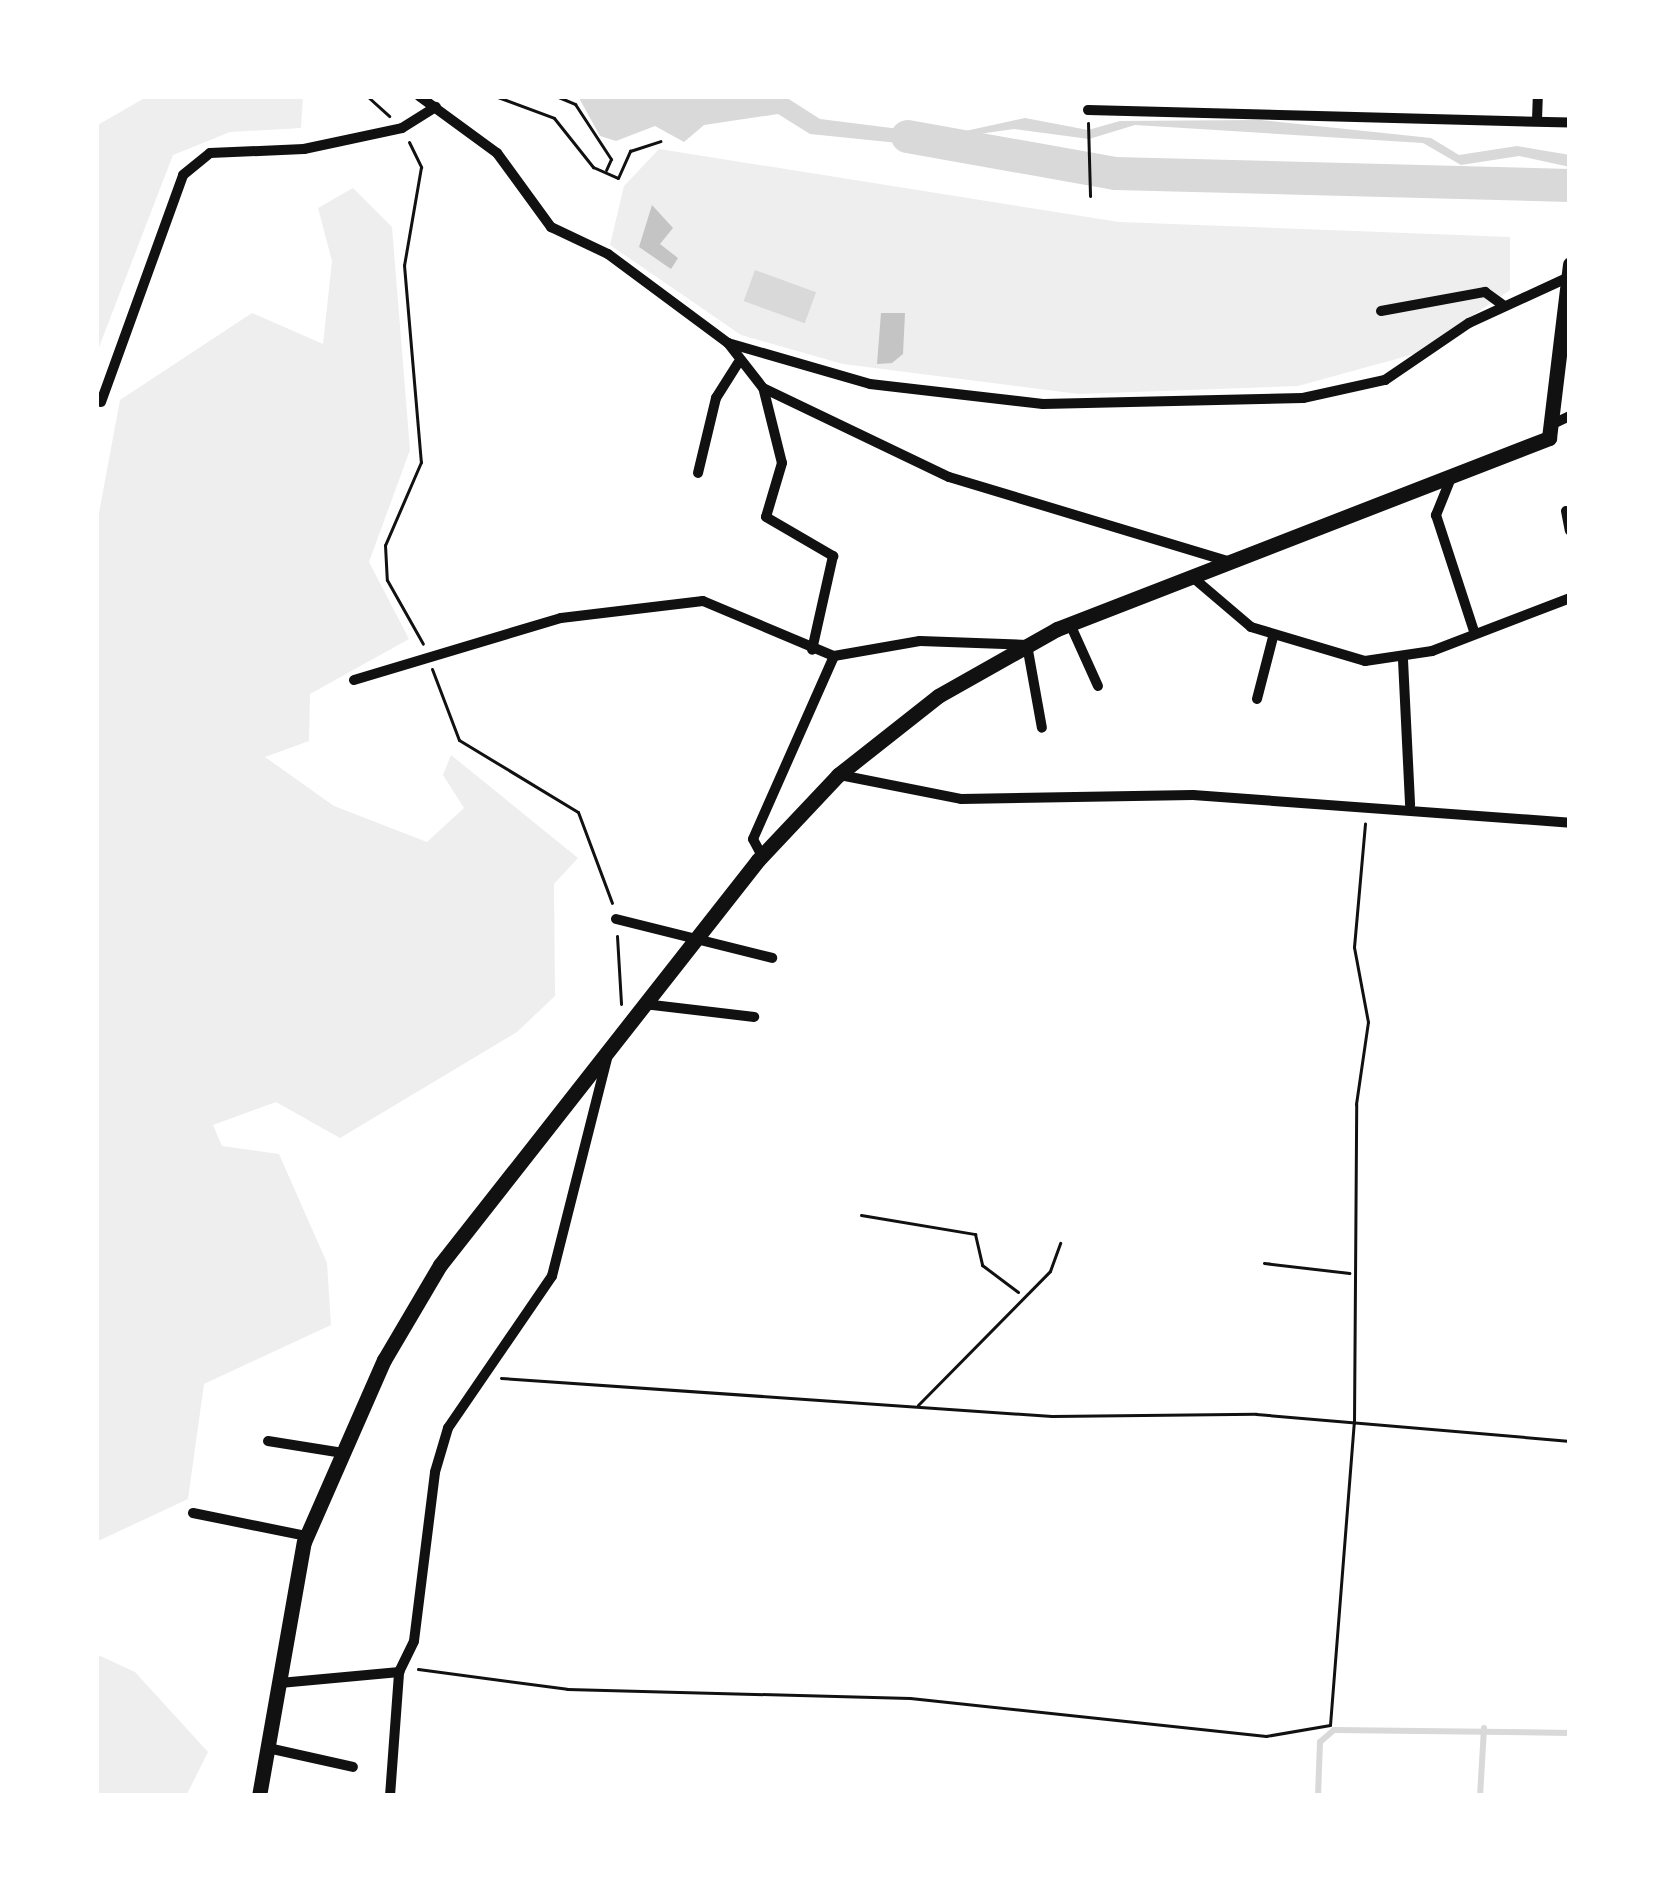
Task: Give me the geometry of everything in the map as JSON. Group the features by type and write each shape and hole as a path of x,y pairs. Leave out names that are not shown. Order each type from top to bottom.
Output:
{"main road":[{"path":"259,1796 307,1536 343,1454 440,1265 762,856 838,775 1027,645 1527,452 1564,419 1568,271"}],"street":[{"path":"419,96 497,153 551,227 608,254 728,344 870,384 1150,406 1348,391 1426,358 1568,271"},
{"path":"1537,120 1538,96"},
{"path":"101,402 184,175 210,153 402,128 436,107"},
{"path":"1088,110 1570,123"},
{"path":"1381,311 1485,292 1504,306"},
{"path":"728,344 738,363 763,388 949,477 1239,565"},
{"path":"698,473 716,398 738,363"},
{"path":"763,388 782,463 766,517 833,556 812,650"},
{"path":"1449,483 1436,515 1475,634"},
{"path":"1566,511 1570,531"},
{"path":"1197,581 1273,637 1402,660 1570,598"},
{"path":"354,680 561,618 703,602 834,656 920,641 1027,645 1042,728"},
{"path":"1070,625 1099,686"},
{"path":"1257,699 1273,637"},
{"path":"762,856 753,839 834,656"},
{"path":"1402,660 1410,805"},
{"path":"838,775 961,799 1193,795 1365,809 1410,805 1570,823"},
{"path":"616,919 701,932 772,958"},
{"path":"644,1004 754,1017"},
{"path":"391,1796 399,1672 414,1641 435,1472 448,1428 552,1276 608,1048"},
{"path":"268,1441 343,1454"},
{"path":"193,1514 307,1536"},
{"path":"280,1682 399,1672"},
{"path":"268,1748 353,1767"}],"path":[{"path":"367,96 402,128 421,167 404,265 421,462 385,545 387,580 429,658 459,740 578,812 616,919 623,1030"},
{"path":"495,96 554,118 605,172 618,178 630,151 660,141"},
{"path":"556,96 575,104 611,159 605,172"},
{"path":"1088,110 1090,196"},
{"path":"399,1672 1319,1733 1343,1646 1340,1550 1354,1423 1351,1273 1368,1022 1354,947 1365,809"},
{"path":"861,1215 976,1234 982,1265 1019,1293"},
{"path":"917,1406 1019,1293 1050,1271 1060,1243"},
{"path":"1264,1263 1351,1273"},
{"path":"486,1378 917,1406 1354,1423 1570,1441"}],"shaded area":[{"path":"148,96 303,96 301,128 230,132 173,155 96,355 96,126"},
{"path":"578,96 784,96 820,119 947,135 1025,118 1088,130 1120,121 1261,120 1431,138 1459,155 1517,146 1570,155 1570,167 1519,156 1461,165 1423,143 1135,125 1089,139 1014,129 908,144 810,134 778,114 704,125 684,142 655,126 616,141 600,136"},
{"path":"659,149 1119,222 1510,237 1510,290 1418,353 1298,386 1079,394 843,364 741,335 610,245 624,186"},
{"path":"353,188 392,227 410,450 369,562 409,639 310,694 309,741 265,757 334,806 427,842 464,808 443,775 451,755 578,858 554,884 555,996 517,1032 340,1138 276,1102 213,1125 222,1146 279,1154 327,1263 331,1325 204,1384 188,1499 96,1542 96,529 120,400 252,313 323,344 332,261 318,208"},
{"path":"755,270 816,292 805,323 744,301"},
{"path":"96,1654 135,1672 208,1752 186,1796 96,1796"}],"building":[{"path":"652,205 673,228 660,244 678,258 671,269 639,247"},
{"path":"881,313 905,313 903,354 892,363 877,364"}],"waterway":[{"path":"907,136 1115,173 1570,185"},
{"path":"1480,1796 1484,1728"},
{"path":"1318,1796 1320,1742 1334,1730 1570,1733"}]}
